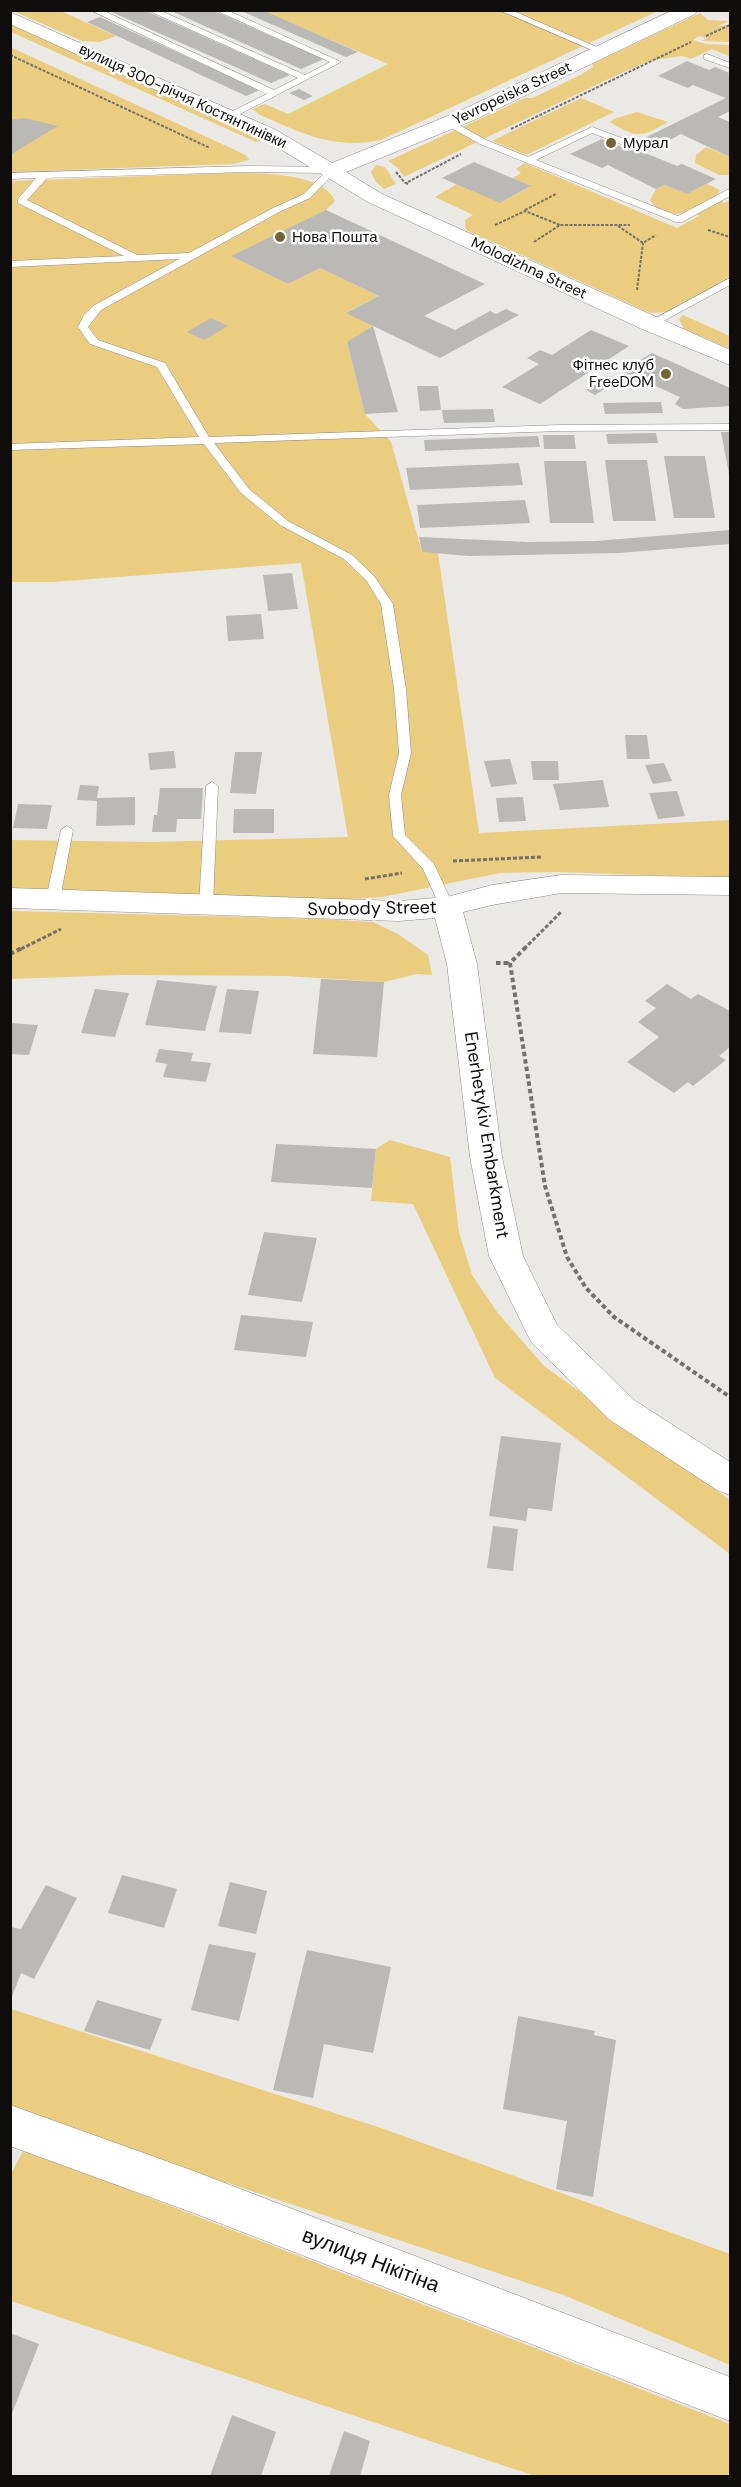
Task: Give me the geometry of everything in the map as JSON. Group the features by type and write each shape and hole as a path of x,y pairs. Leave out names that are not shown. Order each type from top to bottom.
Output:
{"street":[{"name":"Yevropeiska Street","path":"332,171 374,156 448,123 689,10"},
{"name":"вулиця 300-річчя Костянтинівки","path":"10,17 269,134 332,171"},
{"name":"вулиця 300-річчя Костянтинівки","path":"145,99 252,145 332,171"},
{"name":"Molodizhna Street","path":"332,171 375,198 650,324 730,358"},
{"name":"Svobody Street","path":"10,898 399,911 447,907 492,895 561,884 730,886"},
{"name":"Enerhetykiv Embarkment","path":"447,907 462,964 489,1168 506,1256 520,1286 544,1334 622,1410 730,1480"},
{"name":"вулиця Нікітіна","path":"10,2125 192,2191 730,2399"}],"lane":[{"path":"94,10 273,93"},
{"path":"151,10 305,78"},
{"path":"219,10 338,62 230,116"},
{"path":"503,10 602,51"},
{"path":"707,57 730,66"},
{"path":"448,123 483,142 679,220 730,192"},
{"path":"529,160 592,130 621,141"},
{"path":"10,176 247,170 332,171"},
{"path":"332,171 307,196 276,210 97,308 88,316 83,327 94,342 161,365 206,441 219,454 245,491 284,523 348,557 370,578 387,604 400,689 405,753 395,795 399,836 429,867 447,907"},
{"path":"44,175 21,201 135,258"},
{"path":"10,264 191,256"},
{"path":"650,324 730,281"},
{"path":"10,447 560,428 730,427"},
{"path":"206,905 212,786"},
{"path":"53,899 67,830"}],"path":[{"path":"10,55 195,139 247,170"},
{"path":"375,198 406,183"},
{"path":"492,227 525,211 560,225 618,226 679,220"},
{"path":"637,290 644,243 679,220"},
{"path":"531,244 560,225"},
{"path":"618,226 644,243"},
{"path":"363,879 464,859 560,857 561,912 510,963 545,1186 567,1257 586,1288 614,1317 730,1396"}],"shaded area":[{"path":"13,11 61,11 116,36 100,42 82,41"},
{"path":"262,11 658,11 381,140 348,143 318,138 260,115 252,109 265,104 288,114 388,64"},
{"path":"700,13 708,20 729,21 716,27 730,24 730,42 702,41 707,38 699,36 693,40 706,44 730,45 730,61 729,56 712,49 691,59 682,56 652,60 404,177 398,168 388,161 525,98 533,98 582,74 593,67 592,64"},
{"path":"11,23 268,139 256,142 11,32"},
{"path":"10,47 233,149 247,156 249,160 232,164 11,172"},
{"path":"581,98 614,112 526,155 492,141"},
{"path":"637,112 668,122 651,131 639,134 627,131 610,122"},
{"path":"706,147 730,157 730,175 719,175 695,163 696,155"},
{"path":"525,163 677,228 699,216 693,211 674,214 658,209 650,200 656,189 665,185 687,194 707,184 720,190 716,198 725,203 730,200 730,276 696,298 691,298 666,312 650,313 466,230 465,220 473,215 435,197 457,184 500,203 530,187 513,178 521,173 516,169"},
{"path":"376,165 385,167 396,184 384,189 376,182 371,172"},
{"path":"226,173 269,174 302,179 328,191 335,201 326,210 232,256 288,284 320,268 379,296 347,312 373,326 347,343 365,414 391,442 422,552 438,553 479,833 730,820 730,878 559,872 500,873 382,897 321,901 11,891 11,840 151,842 348,837 301,563 52,582 11,582 10,181"},
{"path":"683,315 730,336 730,349 684,329 679,319"},
{"path":"11,911 373,922 398,934 428,955 432,975 417,974 384,982 286,976 122,975 11,979"},
{"path":"390,1140 450,1157 459,1232 472,1275 497,1312 544,1366 730,1500 730,1554 495,1378 413,1204 371,1201 376,1149"},
{"path":"11,2009 381,2128 730,2254 730,2365 566,2296 11,2108"},
{"path":"24,2149 730,2424 730,2476 535,2476 11,2301 10,2176"}],"building":[{"path":"107,10 144,10 290,75 271,83"},
{"path":"169,10 212,10 324,59 301,69"},
{"path":"239,10 262,10 358,52 346,57"},
{"path":"100,17 260,90 246,96 87,22"},
{"path":"687,61 709,70 715,67 730,73 728,75 730,75 730,111 718,117 730,122 730,157 681,134 645,153 677,166 682,164 716,179 687,194 665,185 656,189 608,165 602,168 570,154 602,139 624,148 726,98 693,85 688,88 658,76"},
{"path":"299,89 313,96 304,100 289,93"},
{"path":"25,118 58,126 10,155 10,120"},
{"path":"474,162 531,186 500,203 442,178"},
{"path":"326,210 485,284 424,316 455,330 490,311 496,314 506,309 519,315 440,358 346,313 379,296 320,268 288,284 231,256"},
{"path":"211,318 228,326 204,340 187,332"},
{"path":"373,326 398,412 365,414 347,342"},
{"path":"591,330 629,346 540,404 502,387 539,364 527,358 540,350 552,355"},
{"path":"652,353 730,388 730,406 683,409 675,404 680,397 622,371"},
{"path":"605,379 614,383 595,395 586,390"},
{"path":"417,386 438,386 441,410 420,411"},
{"path":"661,402 663,413 605,414 603,403"},
{"path":"493,409 495,422 444,423 442,410"},
{"path":"721,432 730,432 730,474 729,474"},
{"path":"656,433 658,443 608,444 606,434"},
{"path":"543,435 574,435 576,449 544,449"},
{"path":"538,436 540,447 425,451 424,440"},
{"path":"664,456 705,456 715,518 674,518"},
{"path":"605,460 647,460 656,521 613,521"},
{"path":"544,461 586,461 594,523 550,523"},
{"path":"519,463 523,485 410,490 406,468"},
{"path":"525,500 530,523 420,528 417,505"},
{"path":"730,530 730,544 619,553 469,556 422,552 419,537 527,542 596,541"},
{"path":"292,573 298,609 268,611 263,575"},
{"path":"261,614 264,639 228,641 226,616"},
{"path":"625,735 647,735 650,759 627,759"},
{"path":"174,751 176,768 150,770 148,753"},
{"path":"235,752 262,752 256,794 230,793"},
{"path":"510,759 517,784 491,787 484,761"},
{"path":"531,761 558,761 559,780 533,780"},
{"path":"664,763 672,781 653,784 645,765"},
{"path":"603,780 609,807 560,810 553,784"},
{"path":"80,785 99,786 97,798 135,797 135,825 96,826 97,801 77,800"},
{"path":"160,788 203,788 201,819 177,819 176,832 152,832 154,815 157,815"},
{"path":"677,791 685,816 658,819 649,793"},
{"path":"523,797 526,821 499,822 496,798"},
{"path":"18,804 52,805 47,829 13,828"},
{"path":"234,809 274,809 274,833 233,833"},
{"path":"321,979 384,982 377,1057 313,1054"},
{"path":"157,980 217,986 205,1031 145,1025"},
{"path":"667,984 691,999 698,994 730,1011 730,1047 719,1056 726,1060 693,1086 688,1082 674,1093 627,1062 659,1037 638,1022 656,1008 645,1001"},
{"path":"95,989 129,993 115,1037 81,1033"},
{"path":"227,989 259,991 251,1034 219,1032"},
{"path":"10,1023 38,1025 29,1055 10,1054"},
{"path":"159,1049 193,1053 191,1061 211,1063 206,1082 163,1077 167,1064 155,1062"},
{"path":"276,1144 376,1149 372,1188 271,1182"},
{"path":"264,1232 317,1238 302,1302 248,1295"},
{"path":"241,1315 313,1322 306,1357 234,1350"},
{"path":"501,1436 561,1443 552,1511 528,1508 526,1521 489,1516"},
{"path":"493,1526 518,1529 513,1571 487,1568"},
{"path":"122,1875 177,1889 164,1928 108,1913"},
{"path":"230,1882 267,1891 256,1934 218,1926"},
{"path":"46,1885 77,1898 34,1979 21,1973 10,2002 10,1927 21,1929"},
{"path":"209,1944 256,1953 239,2021 191,2010"},
{"path":"307,1950 391,1967 373,2053 324,2044 313,2098 273,2090"},
{"path":"97,2000 162,2019 150,2050 84,2031"},
{"path":"518,2016 595,2031 594,2035 616,2040 593,2197 556,2189 567,2121 503,2109"},
{"path":"10,2333 39,2344 11,2416 10,2416"},
{"path":"232,2415 276,2432 261,2476 210,2476"},
{"path":"344,2431 370,2441 360,2476 329,2476"}],"place":[{"name":"Мурал","path":"611,143"},
{"name":"Нова Пошта","path":"280,237"},
{"name":"Фітнес клуб FreeDOM","path":"666,374"}]}
